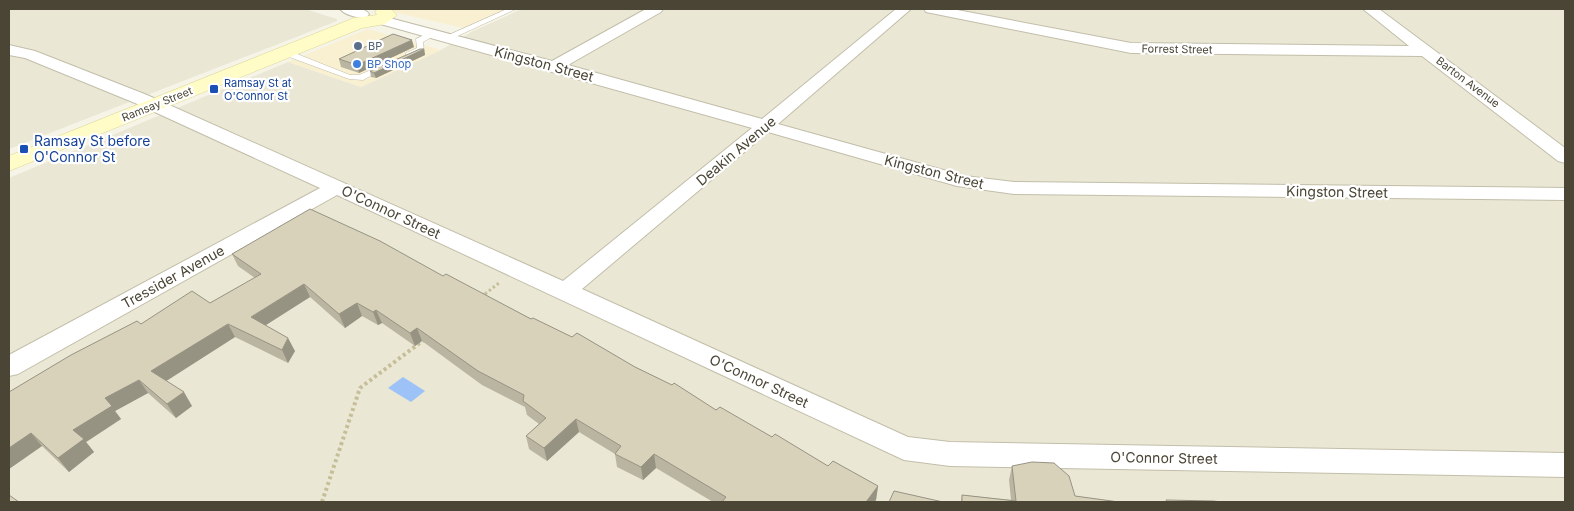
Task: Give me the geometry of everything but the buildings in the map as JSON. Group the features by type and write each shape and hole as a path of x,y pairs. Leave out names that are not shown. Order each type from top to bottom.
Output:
{"main road":[{"name":"Ramsay Street","path":"9,164 284,52 357,15 371,22 386,13"}],"street":[{"path":"554,66 656,9"},
{"name":"Deakin Avenue","path":"565,291 766,126 904,9"},
{"name":"Forrest Street","path":"930,9 1131,48 1427,51"},
{"name":"Barton Avenue","path":"1370,9 1565,157"},
{"name":"Kingston Street","path":"386,13 440,36 554,66 964,182 1014,188 1565,194"},
{"name":"O'Connor Street","path":"9,50 29,54 153,105 565,291 904,448 960,454 1565,465"},
{"name":"Tressider Avenue","path":"9,367 337,188"}],"lane":[{"path":"284,52 349,77 360,78 421,49 418,40 440,36 512,9"}],"path":[{"path":"476,301 486,294"},
{"path":"322,502 360,388 430,335"}],"shaded area":[{"path":"9,9 305,9 337,19 337,21 9,149"},
{"path":"379,9 508,9 464,28"},
{"path":"522,9 1565,9 1565,502 9,502 9,178 288,62 361,87 441,50 473,31"},
{"path":"368,29 441,50 361,87 288,62"}],"water":[{"path":"403,377 425,391 411,402 388,388"}],"place":[{"name":"BP","path":"358,46"},
{"name":"BP Shop","path":"357,64"},
{"name":"Ramsay St at O'Connor St","path":"214,89"},
{"name":"Ramsay St before O'Connor St","path":"24,149"}]}
